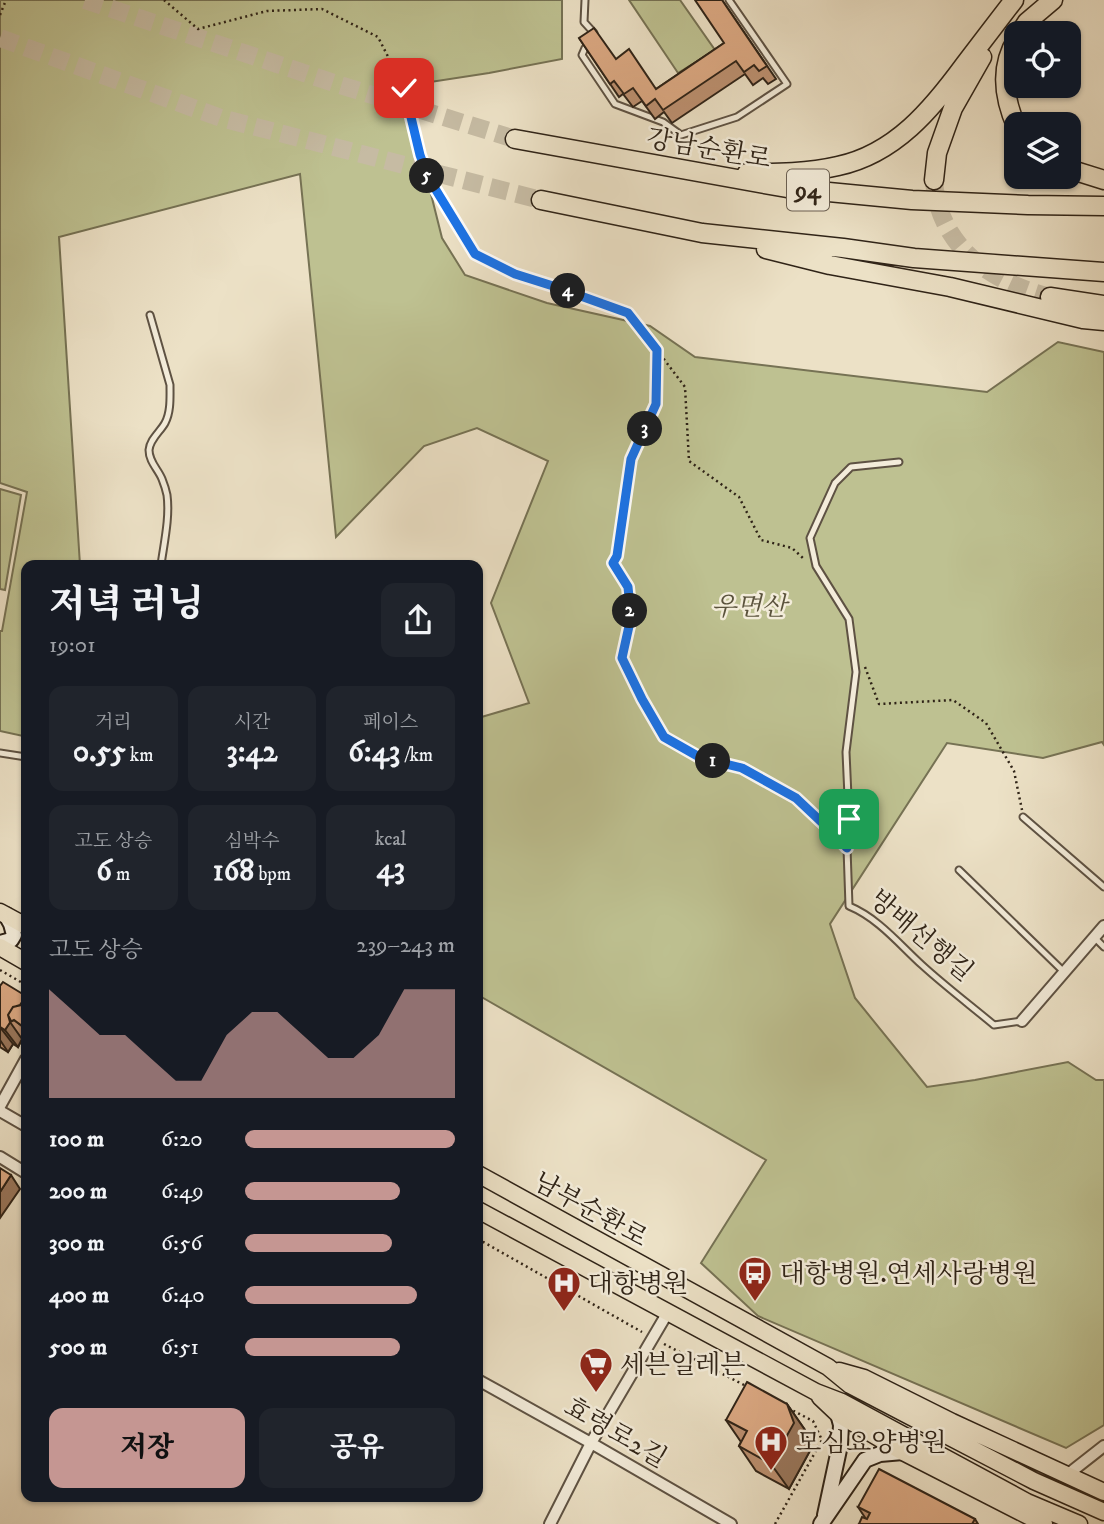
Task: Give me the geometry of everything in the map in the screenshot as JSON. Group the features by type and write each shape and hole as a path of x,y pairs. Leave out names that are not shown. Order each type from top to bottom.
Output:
{"highway":[{"path":"698,173 791,173 817,170 841,166 891,144 929,110 1015,0"},
{"path":"933,180 937,153 953,108 1015,0"},
{"path":"1028,21 1053,0"},
{"name":"강남순환로","path":"515,139 787,188 912,200 1104,206"},
{"path":"1081,173 1104,180"},
{"name":"94","path":"541,200 702,233 914,258 1104,272"},
{"path":"702,233 830,265 950,286 1083,319 1104,321"},
{"path":"1050,297 1104,304"}],"main road":[{"path":"3,913 21,923"},
{"path":"0,945 11,940 14,935 11,924 3,913"},
{"path":"0,945 21,959"},
{"name":"남부순환로","path":"483,1177 828,1367 850,1385 1104,1513"},
{"name":"남부순환로","path":"483,1213 816,1392 842,1402 947,1460 1079,1524"},
{"name":"남부순환로","path":"828,1367 864,1378 1104,1492"},
{"name":"남부순환로","path":"816,1392 838,1414 903,1452 1044,1524"},
{"path":"822,1522 840,1445 841,1426 838,1414"},
{"path":"822,1522 865,1460 880,1454 903,1452"}],"street":[{"name":"방배선행길","path":"1022,1021 1104,926"},
{"path":"21,1069 0,1109 21,1123"},
{"path":"0,1157 21,1170"},
{"path":"550,1524 590,1443 668,1312"},
{"name":"효령로2길","path":"483,1383 731,1524"},
{"path":"1067,1475 1104,1446"}],"lane":[{"path":"585,0 584,22 598,38 585,48 582,55 615,104 663,122 681,135 737,117 787,84 729,0"},
{"path":"150,315 170,385 167,417 150,444 149,453 150,460 163,480 166,494 162,560"},
{"name":"방배선행길","path":"899,462 851,467 835,483 810,538 816,566 849,619 856,671 846,752 849,906 860,910 894,937 923,966 994,1025 1022,1021"},
{"path":"0,753 21,756"},
{"path":"1023,817 1104,887"},
{"path":"959,870 1064,972"},
{"path":"1094,937 1104,947"}],"path":[{"path":"0,15 6,0"},
{"path":"164,0 198,29 267,11 322,9 378,37 404,88 428,177 475,254 515,274 628,313 657,350 656,404 631,459 617,556 613,563 628,587 631,617 622,658 664,737 701,758 742,768 796,798 847,848"},
{"path":"0,970 21,982"},
{"path":"483,1242 653,1338 751,1389"},
{"path":"775,1524 822,1440 813,1420 788,1408"}],"green space":[{"name":"우면산","path":"0,0 562,0 562,59 404,86 442,238 465,275 547,303 650,326 695,357 987,392 1058,342 1104,352 1104,745 1102,742 1043,758 947,743 830,924 855,998 927,1087 1068,1062 1096,1080 1104,1080 1104,1425 1066,1448 758,1316 701,1263 766,1160 483,998 483,717 529,703 491,603 548,461 477,428 424,446 336,537 300,174 59,237 80,560 21,560 21,736 0,731 0,631 27,492 0,483"},
{"path":"629,0 680,0 715,50 678,73"},
{"path":"0,489 21,495 5,590 0,589"}],"building":[{"path":"695,0 722,0 767,66 759,71 754,65 744,72 736,61 663,110 655,99 646,106 633,88 624,94 614,81 610,84 579,38 594,28 616,59 629,49 656,89 724,43"},
{"path":"3,982 21,993 21,1004 13,1007 8,1015 11,1021 5,1030 0,1027 0,986"},
{"path":"21,1005 21,1025 14,1020 10,1022 8,1015 13,1007"},
{"path":"0,1168 11,1175 0,1192"},
{"path":"747,1382 787,1404 794,1423 771,1464 739,1446 747,1431 726,1420"},
{"path":"879,1469 975,1519 972,1524 859,1524 862,1517 867,1519 870,1513 858,1507"}],"tunnel":[{"path":"85,0 340,85 515,139"},
{"path":"0,38 221,118 541,200"},
{"path":"934,180 938,203 946,224 971,258 1008,282 1050,297"}],"place":[{"name":"대항병원.연세사랑병원","path":"755,1303"},
{"name":"대항병원","path":"564,1313"},
{"name":"세븐일레븐","path":"596,1394"},
{"name":"모심요양병원","path":"771,1472"}],"route":[{"path":"404,88 428,177 475,254 515,274 628,313 657,350 656,404 631,459 617,556 613,563 628,587 631,617 622,658 664,737 701,758 742,768 796,798 847,848 849,819"}]}
